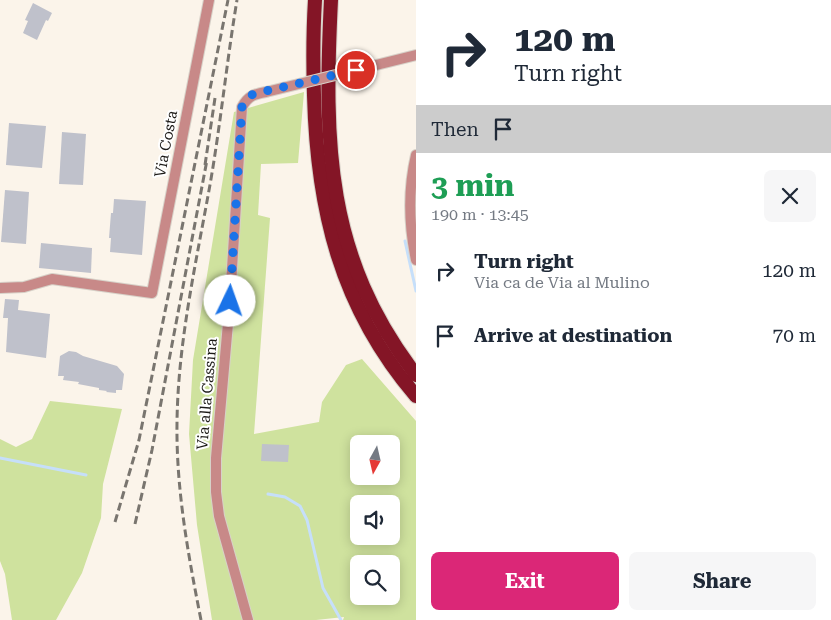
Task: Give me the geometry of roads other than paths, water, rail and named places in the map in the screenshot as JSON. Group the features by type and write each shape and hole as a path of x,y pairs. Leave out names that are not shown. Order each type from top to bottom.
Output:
{"highway":[{"path":"315,0 314,115 317,159 326,215 338,259 356,304 379,347 416,396"},
{"path":"331,0 328,92 329,131 339,216 365,292 389,338 416,375"}],"street":[{"name":"Via Costa","path":"0,288 24,286 52,279 152,293 209,0"},
{"name":"Via alla Cassina","path":"248,620 219,516 216,492 216,458 230,301 242,107 253,94 416,55"},
{"path":"416,155 411,192 413,245 416,260"}],"waterway":[{"path":"405,241 416,291"},
{"path":"0,458 86,475"},
{"path":"268,494 285,497 300,506 307,520 323,588 341,620"}],"railway":[{"path":"115,522 139,440 228,0"},
{"path":"201,620 187,546 178,472 178,391 194,269 215,157 237,0"},
{"path":"205,165 215,98"},
{"path":"135,524 152,450 207,160"}]}
